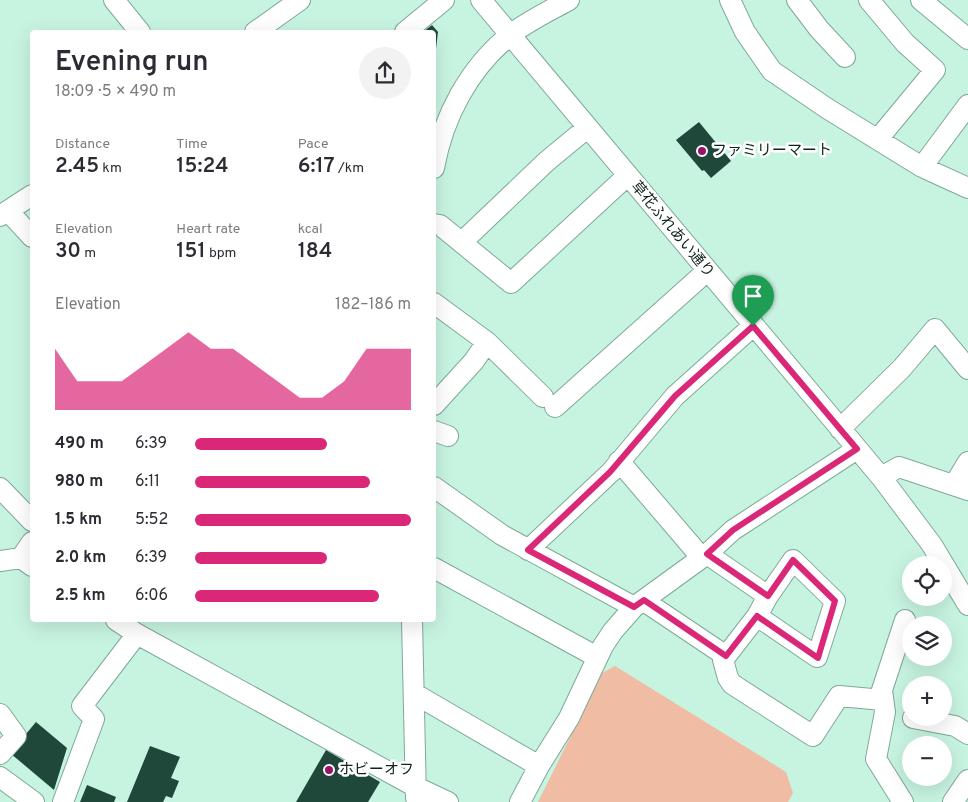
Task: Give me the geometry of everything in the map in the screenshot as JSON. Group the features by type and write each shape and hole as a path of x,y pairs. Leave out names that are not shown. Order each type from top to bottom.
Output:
{"street":[{"path":"114,0 138,30"},
{"path":"259,30 300,0"},
{"path":"407,30 444,0"},
{"name":"草花ふれあい通り","path":"481,0 707,272 881,477 932,545 968,605"},
{"path":"436,155 452,109 468,81 510,36 569,0"},
{"path":"730,0 745,32 772,71 828,109 922,167 968,188"},
{"path":"798,0 819,29 845,57"},
{"path":"869,0 905,43 935,70 878,139"},
{"path":"921,0 968,39"},
{"path":"922,167 968,105"},
{"path":"462,242 547,161 587,128"},
{"path":"436,224 440,225 462,242 511,283 627,176"},
{"path":"30,196 4,214 30,235"},
{"path":"436,304 487,342 549,402 707,272"},
{"path":"528,550 610,472 675,396 753,326"},
{"path":"840,429 902,368 935,329 968,369"},
{"path":"436,403 474,361 487,342"},
{"path":"520,802 539,766 569,718 597,657 612,631 639,604 704,556 733,530 857,449"},
{"path":"618,461 704,556 768,596"},
{"path":"881,477 899,467 961,487 968,462"},
{"path":"0,488 30,519"},
{"path":"436,488 502,535 528,550 639,604 726,656"},
{"path":"757,616 818,658 835,601 793,560 768,596 757,616 723,660 728,678 732,684 813,736 839,696 884,706 902,713"},
{"path":"0,561 27,562"},
{"path":"436,569 597,657"},
{"path":"119,622 416,795 448,802"},
{"path":"412,622 416,795"},
{"path":"902,629 882,690 884,706 876,759 903,802"},
{"path":"63,802 94,719 82,706 137,634"},
{"path":"415,694 539,766"},
{"path":"0,714 16,736 0,754"},
{"path":"952,725 968,734"},
{"path":"0,777 34,802"},
{"path":"953,802 968,780"}],"shaded area":[{"path":"615,666 786,772 793,793 788,802 538,802 602,673"}],"building":[{"path":"432,25 438,32 436,49 436,30 426,30"},
{"path":"699,122 731,161 711,178 704,170 702,171 676,140"},
{"path":"36,722 67,748 54,790 10,753"},
{"path":"150,746 180,757 171,778 179,781 172,798 166,796 163,802 127,802"},
{"path":"326,750 380,782 368,802 296,802"},
{"path":"87,785 116,797 114,802 80,802"}],"place":[{"name":"ファミリーマート","path":"702,151"},
{"name":"ホビーオフ","path":"329,770"}],"route":[{"path":"753,326 857,449 733,530 707,554 768,596 793,560 835,601 818,658 757,616 726,656 644,600 634,607 528,550 610,472 675,396 753,326"}]}
